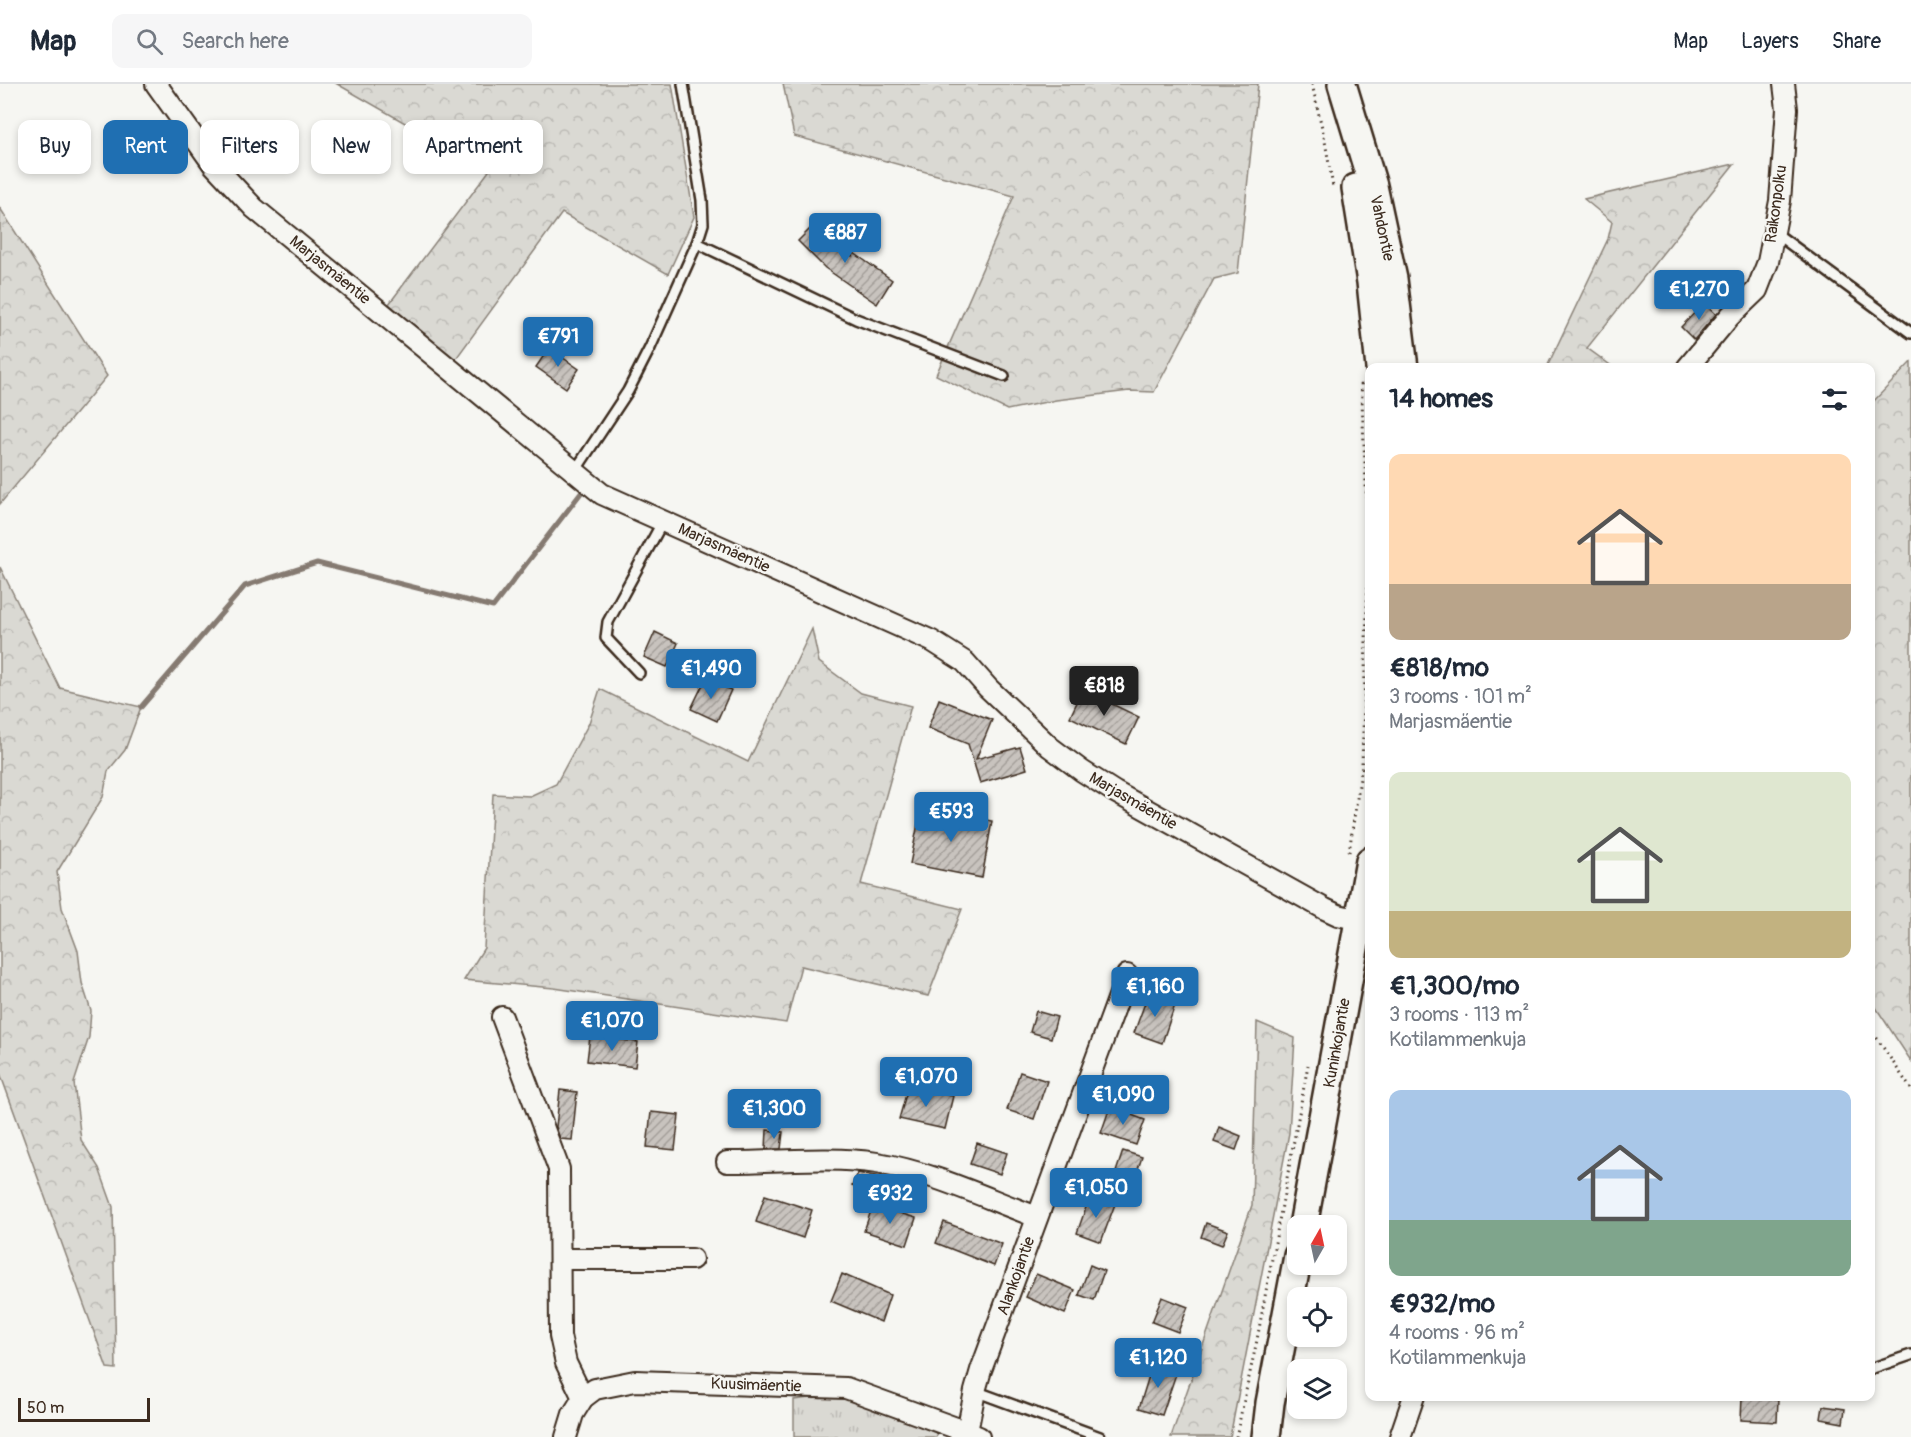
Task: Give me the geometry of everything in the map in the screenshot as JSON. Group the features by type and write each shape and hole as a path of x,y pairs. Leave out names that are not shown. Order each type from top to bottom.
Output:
{"main road":[{"name":"Vahdontie","path":"1343,88 1378,209 1393,279 1403,363"},
{"name":"Vahdontie","path":"1343,88 1371,282 1370,363"},
{"name":"Kuninkojantie","path":"1305,1215 1360,920 1359,859"},
{"path":"1266,1437 1270,1403 1294,1275"}],"street":[{"name":"Marjasmäentie","path":"156,84 213,164 254,208 602,494 932,641 965,662 988,688 1050,747 1082,771 1115,792 1326,909 1338,915 1360,920"},
{"name":"Raikonpolku","path":"1691,363 1730,316 1757,290 1768,262 1780,201 1786,120 1784,84"},
{"name":"Alankojantie","path":"971,1436 975,1391 1127,975"},
{"path":"502,1017 559,1169 560,1336 566,1363 583,1398 573,1414 566,1437"},
{"path":"727,1162 877,1163 925,1175 1037,1217"},
{"path":"560,1259 692,1259"},
{"name":"Kuusimäentie","path":"583,1398 595,1389 635,1381 846,1388 971,1436"},
{"path":"1400,1437 1412,1401"}],"lane":[{"path":"575,471 628,391 650,348 697,243 703,224 702,200 683,84"},
{"path":"1774,232 1911,333"},
{"path":"697,243 856,319 1004,376"},
{"path":"639,673 606,638 608,622 663,521"},
{"path":"1875,1368 1911,1355"},
{"path":"975,1391 1100,1437"}],"path":[{"path":"1312,84 1335,198"},
{"path":"1359,859 1365,704"},
{"path":"1875,1035 1911,1089"},
{"path":"1236,1437 1256,1345 1310,1059"}],"green space":[{"path":"337,84 672,84 694,217 668,274 562,213 455,360 389,304 487,174 543,174 543,120 403,122"},
{"path":"783,84 1258,84 1238,273 1214,279 1154,392 1129,391 1056,400 1007,410 936,375 1014,196 794,136"},
{"path":"1734,164 1587,348 1608,363 1549,363 1608,239 1612,222 1584,199"},
{"path":"0,208 107,376 0,504"},
{"path":"1911,362 1911,1061 1875,1006 1875,400"},
{"path":"0,567 60,688 141,707 125,750 108,771 103,797 57,872 62,908 78,951 82,983 91,1011 89,1037 74,1083 81,1140 99,1168 113,1207 116,1369 107,1368 0,1073"},
{"path":"812,629 819,662 861,693 911,706 861,884 962,909 928,996 801,966 786,1023 554,988 464,980 484,948 493,794 530,796 556,784 589,723 600,689 748,762"},
{"path":"1257,1022 1295,1038 1289,1133 1230,1437 1171,1437 1252,1205"},
{"path":"845,1393 938,1434 936,1437 794,1437 794,1400"}],"building":[{"path":"817,222 852,256 854,253 892,280 877,304 825,268 798,241"},
{"path":"1704,303 1716,314 1694,340 1681,327"},
{"path":"549,348 579,369 566,388 536,367"},
{"path":"655,632 678,643 667,667 644,657"},
{"path":"706,678 731,690 717,721 691,709"},
{"path":"1083,690 1139,717 1126,744 1070,717"},
{"path":"939,699 992,720 976,759 1020,747 1027,769 980,783 968,744 928,728"},
{"path":"921,808 992,821 982,878 910,864"},
{"path":"1149,992 1176,1002 1162,1043 1134,1033"},
{"path":"1036,1011 1057,1017 1051,1038 1030,1032"},
{"path":"590,1036 638,1042 635,1067 587,1061"},
{"path":"1020,1072 1047,1081 1034,1119 1007,1110"},
{"path":"908,1087 953,1096 945,1129 899,1119"},
{"path":"560,1090 577,1092 572,1140 560,1139 556,1127"},
{"path":"1110,1107 1145,1120 1136,1145 1101,1133"},
{"path":"651,1112 679,1115 675,1150 647,1147"},
{"path":"1219,1127 1241,1136 1236,1150 1214,1142"},
{"path":"767,1130 783,1132 781,1149 766,1149"},
{"path":"977,1143 1007,1153 1000,1174 970,1164"},
{"path":"1123,1151 1142,1157 1135,1178 1116,1172"},
{"path":"858,1173 887,1178 880,1196 852,1186"},
{"path":"765,1195 812,1210 803,1238 756,1222"},
{"path":"1090,1196 1115,1204 1101,1242 1077,1233"},
{"path":"873,1205 916,1218 907,1245 864,1231"},
{"path":"944,1222 1002,1244 994,1266 936,1243"},
{"path":"1206,1223 1228,1231 1222,1245 1201,1237"},
{"path":"1090,1265 1104,1271 1094,1300 1079,1295"},
{"path":"842,1274 890,1295 881,1322 831,1301"},
{"path":"1036,1274 1075,1290 1065,1314 1026,1297"},
{"path":"1162,1297 1188,1307 1178,1332 1152,1322"},
{"path":"1153,1363 1177,1371 1162,1415 1139,1408"},
{"path":"1742,1401 1778,1401 1777,1422 1741,1420"},
{"path":"1823,1406 1845,1409 1843,1423 1821,1419"}],"waterway":[{"path":"141,707 245,586 317,563 493,607 581,493"}]}
